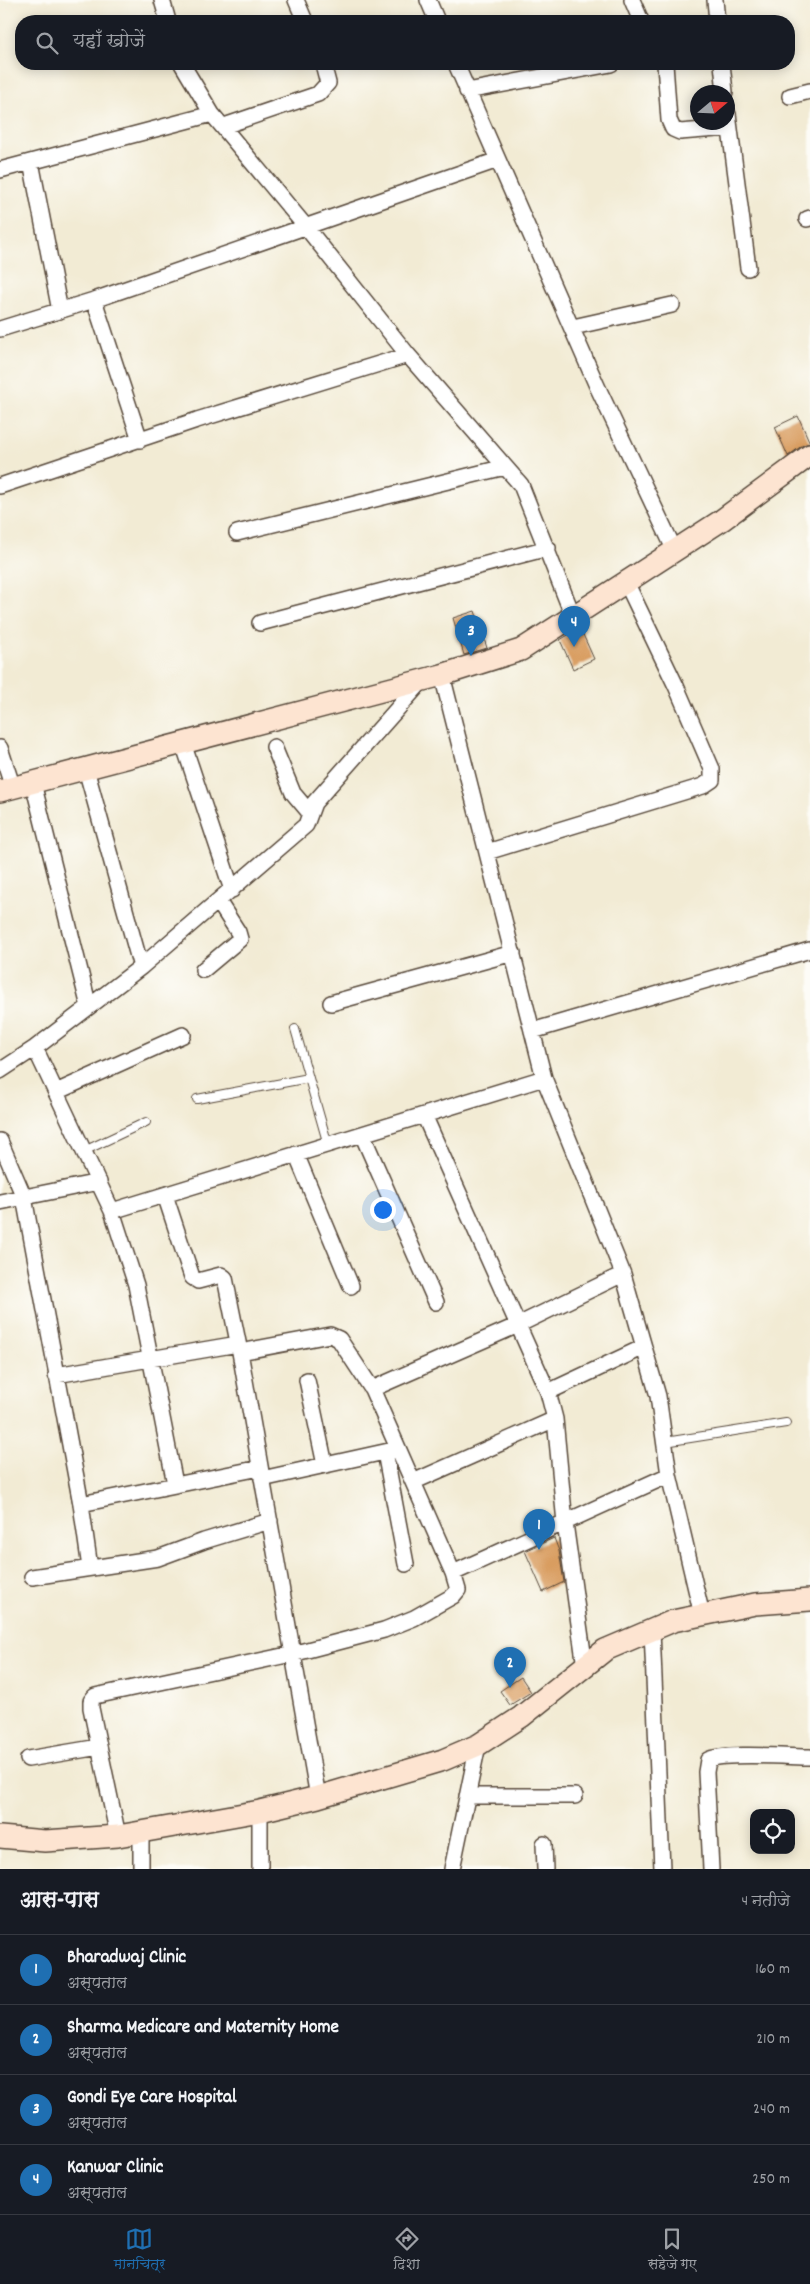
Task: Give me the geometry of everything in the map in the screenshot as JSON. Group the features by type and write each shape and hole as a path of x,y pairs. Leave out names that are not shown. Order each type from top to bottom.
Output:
{"street":[{"path":"162,0 166,15"},
{"path":"296,0 302,15"},
{"path":"428,0 434,15"},
{"path":"632,0 639,15"},
{"path":"715,0 717,15"},
{"path":"186,70 212,114 224,126 408,355 525,491 574,616"},
{"path":"224,126 318,94 328,84 324,70"},
{"path":"459,70 573,327 597,386 675,551"},
{"path":"468,90 578,70"},
{"path":"665,70 669,120 673,129 680,132 690,130"},
{"path":"723,70 724,85"},
{"path":"790,96 810,91"},
{"path":"0,170 212,114"},
{"path":"729,130 748,268"},
{"path":"0,328 94,300 498,160"},
{"path":"31,162 60,311"},
{"path":"94,300 140,440"},
{"path":"573,327 672,305"},
{"path":"0,486 408,355"},
{"path":"0,748 6,790 432,678 521,650 722,520 810,455"},
{"path":"237,534 505,467"},
{"path":"260,622 548,548"},
{"path":"487,852 702,786 712,780 712,770 626,582"},
{"path":"432,678 487,852 544,1078 623,1274 658,1396 669,1475 702,1615"},
{"path":"0,1071 35,1048 141,967 306,824 314,803 432,678"},
{"path":"183,743 232,890"},
{"path":"274,747 293,793 309,812"},
{"path":"86,769 141,967"},
{"path":"33,783 89,1007"},
{"path":"203,970 240,939 238,932 218,901"},
{"path":"532,1030 810,950"},
{"path":"332,1003 513,953"},
{"path":"56,1092 183,1035"},
{"path":"35,1048 112,1211 136,1285 175,1484"},
{"path":"112,1211 544,1078"},
{"path":"424,1115 548,1392 555,1419 565,1523 585,1667"},
{"path":"362,1134 436,1302"},
{"path":"0,1141 24,1197 81,1504 90,1568"},
{"path":"296,1154 351,1286"},
{"path":"0,1202 99,1182"},
{"path":"165,1195 192,1277 198,1280 218,1275 225,1278 318,1797"},
{"path":"372,1389 518,1325 623,1274"},
{"path":"56,1374 150,1359 336,1336 372,1389 392,1450 406,1564"},
{"path":"548,1392 644,1347"},
{"path":"307,1380 325,1465"},
{"path":"413,1482 555,1419"},
{"path":"81,1504 175,1484 325,1465 392,1450"},
{"path":"118,1836 91,1708 95,1696 292,1654 384,1630 414,1618 457,1593 458,1590 453,1572 413,1482 392,1450"},
{"path":"453,1572 669,1475"},
{"path":"32,1577 158,1558 204,1541 270,1521"},
{"path":"0,1837 45,1841 118,1836 260,1811 318,1797 443,1760 478,1745 521,1717 606,1650 673,1621 755,1604 810,1600"},
{"path":"652,1630 662,1869"},
{"path":"452,1869 478,1745"},
{"path":"28,1759 99,1747"},
{"path":"711,1869 706,1772 708,1760 737,1756 810,1757"},
{"path":"468,1796 575,1796"},
{"path":"260,1811 260,1869"},
{"path":"141,1832 141,1869"},
{"path":"544,1844 545,1869"}],"lane":[{"path":"295,1029 328,1144"},
{"path":"197,1099 309,1078"},
{"path":"84,1151 146,1122"},
{"path":"665,1442 786,1423"}],"building":[{"path":"798,416 810,443 803,445 788,456 775,427"},
{"path":"475,611 487,648 464,655 453,618"},
{"path":"580,628 594,659 573,669 560,640"},
{"path":"554,1538 559,1551 564,1582 543,1592 525,1551"},
{"path":"521,1677 531,1692 510,1705 500,1691"}],"place":[{"name":"Kanwar Clinic","path":"574,647"},
{"name":"Gondi Eye Care Hospital","path":"471,656"},
{"name":"Bharadwaj Clinic","path":"539,1550"},
{"name":"Sharma Medicare and Maternity Home","path":"510,1688"}]}
